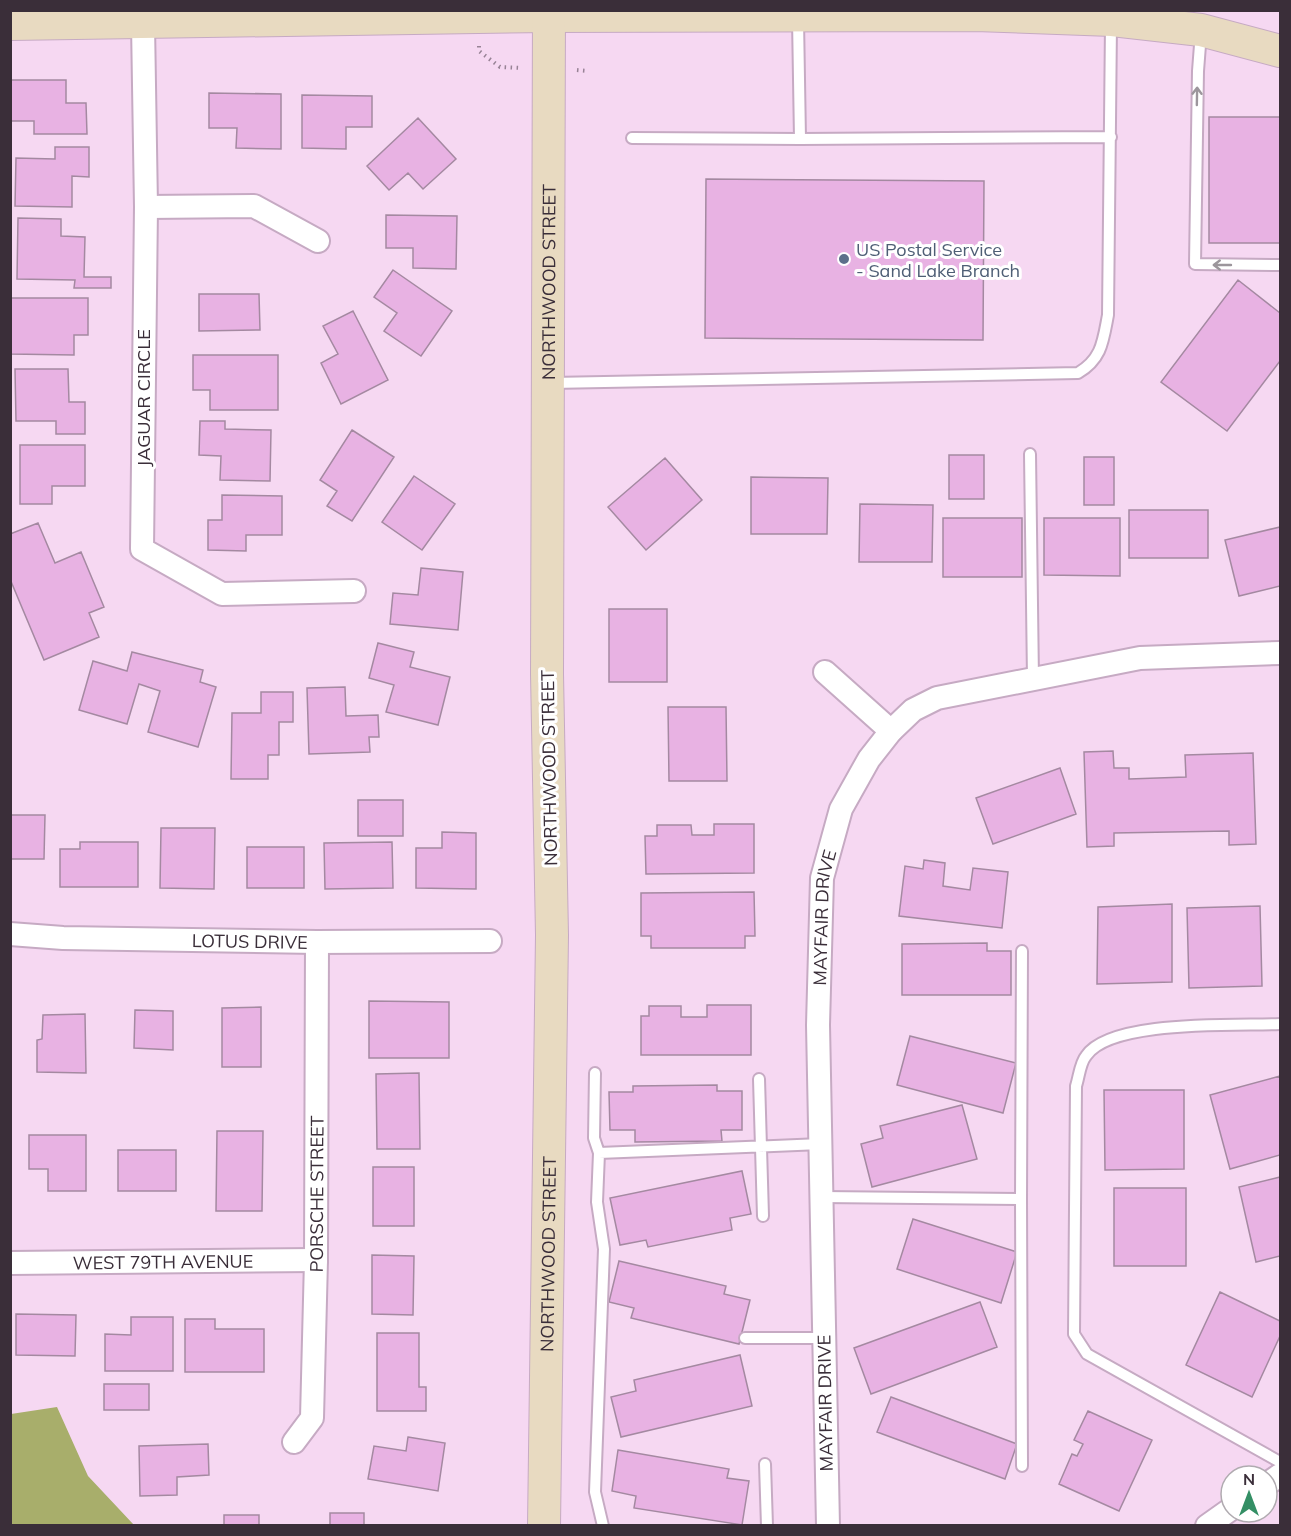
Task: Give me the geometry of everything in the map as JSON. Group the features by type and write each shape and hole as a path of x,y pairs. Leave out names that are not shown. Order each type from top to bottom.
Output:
{"street":[{"path":"10,24 143,24 549,13 976,15 1112,20 1201,30 1281,51"},
{"name":"NORTHWOOD STREET","path":"544,1526 552,935 548,674 549,13"},
{"name":"JAGUAR CIRCLE","path":"143,24 146,207 142,549 222,594 354,591"},
{"path":"146,207 254,206 318,241"},
{"name":"MAYFAIR DRIVE","path":"824,1525 824,1338 818,1025 822,878 841,809 869,759 891,731 913,710 937,698 1140,658 1281,653"},
{"path":"825,672 891,731"},
{"name":"LOTUS DRIVE","path":"10,934 63,938 317,942 490,941"},
{"name":"PORSCHE STREET","path":"294,1442 312,1418 316,1260 317,942"},
{"name":"WEST 79TH AVENUE","path":"10,1263 316,1260"}],"lane":[{"path":"798,15 800,139"},
{"path":"548,383 1078,373 1092,365 1102,346 1108,315 1112,20"},
{"path":"1201,30 1197,71 1195,264 1281,265"},
{"path":"632,138 1111,137"},
{"path":"1030,454 1033,679"},
{"path":"1022,951 1022,1466"},
{"path":"1281,1024 1149,1028 1102,1041 1086,1056 1076,1086 1074,1334 1087,1354 1281,1462"},
{"path":"595,1073 594,1138 599,1153 597,1202 604,1249 595,1492 603,1526"},
{"path":"759,1079 763,1216"},
{"path":"599,1153 821,1144"},
{"path":"822,1197 1021,1199"},
{"path":"745,1338 824,1338"},
{"path":"765,1464 767,1526"}],"green space":[{"path":"57,1407 88,1476 134,1525 11,1525 11,1414"}],"building":[{"path":"10,80 66,80 66,103 86,103 87,134 34,134 34,121 10,121"},
{"path":"209,93 281,94 281,149 236,148 237,128 209,128"},
{"path":"302,95 372,96 372,127 346,127 346,149 302,148"},
{"path":"1209,117 1280,117 1280,243 1209,243"},
{"path":"418,118 456,159 423,189 408,173 389,190 367,166"},
{"path":"55,147 89,147 89,177 72,176 72,207 15,206 16,158 55,159"},
{"name":"US Postal Service - Sand Lake Branch","path":"706,179 984,181 983,340 705,338"},
{"path":"386,215 457,216 456,269 413,268 413,248 386,248"},
{"path":"18,218 61,219 61,236 85,237 84,277 111,277 111,288 74,288 75,280 17,279"},
{"path":"393,270 452,311 421,356 384,331 397,313 374,297"},
{"path":"1238,280 1280,313 1280,361 1227,431 1161,382"},
{"path":"199,294 259,294 260,330 199,331"},
{"path":"10,298 88,298 88,335 74,335 74,355 10,354"},
{"path":"353,311 388,380 341,404 321,363 338,354 323,326"},
{"path":"193,355 278,355 278,410 210,410 210,390 193,390"},
{"path":"15,369 68,369 69,402 85,402 85,434 56,434 56,421 16,421"},
{"path":"200,421 225,421 225,429 271,430 270,481 220,480 221,456 199,455"},
{"path":"352,430 394,457 352,521 327,506 337,491 320,480"},
{"path":"20,445 85,445 85,486 52,486 52,504 20,504"},
{"path":"949,455 984,455 984,499 949,499"},
{"path":"1084,457 1114,457 1114,505 1084,505"},
{"path":"665,458 702,500 646,550 608,507"},
{"path":"414,476 455,504 422,550 382,522"},
{"path":"751,477 828,478 827,534 751,534"},
{"path":"222,495 282,496 282,535 246,535 246,551 208,550 208,520 222,520"},
{"path":"860,504 933,505 932,562 859,562"},
{"path":"1129,510 1208,510 1208,558 1129,558"},
{"path":"943,518 1022,518 1022,577 943,577"},
{"path":"1044,518 1120,518 1120,576 1044,575"},
{"path":"38,523 55,563 81,552 104,607 89,613 99,637 44,660 10,579 10,534"},
{"path":"1280,527 1280,586 1239,596 1225,540"},
{"path":"421,568 463,572 458,630 390,624 393,593 418,595"},
{"path":"609,609 667,609 667,682 609,682"},
{"path":"378,643 414,652 410,667 450,677 438,725 386,712 394,685 369,678"},
{"path":"132,652 203,670 200,682 216,687 198,747 148,732 160,691 139,684 127,724 79,710 93,661 127,671"},
{"path":"345,687 346,716 378,715 379,737 369,737 370,752 309,754 307,688"},
{"path":"261,692 293,692 293,722 279,722 279,755 268,755 268,779 231,779 232,713 261,713"},
{"path":"668,707 726,707 727,781 669,781"},
{"path":"1113,751 1114,768 1129,768 1129,779 1186,777 1185,755 1253,753 1256,844 1229,845 1229,831 1170,832 1114,833 1114,846 1087,847 1084,752"},
{"path":"1060,768 1076,814 993,844 976,798"},
{"path":"358,800 403,800 403,836 358,836"},
{"path":"10,815 45,815 44,859 10,859"},
{"path":"714,824 754,824 754,873 646,874 645,836 657,836 657,825 691,825 692,835 714,835"},
{"path":"161,828 215,828 214,889 160,888"},
{"path":"442,832 476,833 476,889 416,888 416,848 442,848"},
{"path":"80,842 138,842 138,887 60,887 60,849 80,849"},
{"path":"392,842 393,888 325,889 324,843"},
{"path":"247,847 304,847 304,888 247,888"},
{"path":"924,860 945,863 943,886 970,890 973,868 1008,872 1002,928 899,916 905,866 923,869"},
{"path":"754,892 755,936 745,936 745,948 651,948 651,936 641,936 641,893"},
{"path":"1172,904 1172,982 1097,984 1098,907"},
{"path":"1260,906 1262,986 1189,988 1187,908"},
{"path":"987,943 987,951 1011,951 1011,995 902,995 902,944"},
{"path":"369,1001 449,1002 449,1058 369,1058"},
{"path":"707,1005 751,1005 751,1055 641,1055 641,1016 649,1016 649,1006 681,1006 681,1017 707,1017"},
{"path":"261,1007 261,1067 222,1067 222,1008"},
{"path":"135,1010 173,1011 173,1050 134,1048"},
{"path":"85,1014 86,1073 37,1072 37,1040 42,1039 43,1015"},
{"path":"910,1036 1016,1063 1003,1113 897,1085"},
{"path":"419,1073 420,1149 377,1149 376,1074"},
{"path":"1280,1076 1280,1155 1230,1169 1210,1095"},
{"path":"717,1085 717,1091 742,1091 742,1130 721,1130 722,1141 635,1142 635,1130 610,1130 609,1092 633,1092 633,1086"},
{"path":"1104,1090 1184,1090 1184,1169 1105,1170"},
{"path":"962,1105 977,1159 872,1187 861,1144 883,1138 880,1126"},
{"path":"217,1131 263,1131 262,1211 216,1211"},
{"path":"29,1135 86,1135 86,1191 48,1191 48,1169 29,1169"},
{"path":"118,1150 176,1150 176,1191 118,1191"},
{"path":"373,1167 414,1167 414,1226 373,1226"},
{"path":"742,1171 751,1214 730,1218 732,1230 648,1247 646,1240 620,1245 610,1198"},
{"path":"1280,1177 1280,1256 1256,1262 1239,1187"},
{"path":"1114,1188 1186,1188 1186,1266 1114,1266"},
{"path":"913,1219 1017,1252 1001,1303 897,1269"},
{"path":"372,1255 414,1256 413,1315 372,1314"},
{"path":"619,1261 726,1286 724,1294 750,1300 739,1344 631,1318 634,1308 609,1302"},
{"path":"1220,1292 1280,1321 1280,1336 1252,1397 1186,1365"},
{"path":"980,1302 997,1347 871,1394 854,1348"},
{"path":"16,1314 76,1315 75,1356 16,1355"},
{"path":"131,1317 173,1317 173,1371 105,1371 105,1334 131,1335"},
{"path":"185,1319 215,1319 215,1329 264,1329 264,1372 185,1372"},
{"path":"377,1333 419,1333 419,1387 426,1387 426,1411 377,1411"},
{"path":"740,1355 752,1406 621,1437 611,1397 636,1391 634,1380"},
{"path":"104,1384 149,1384 149,1410 104,1410"},
{"path":"891,1397 1017,1444 1005,1479 877,1432"},
{"path":"1088,1411 1152,1440 1119,1511 1059,1484 1072,1454 1077,1456 1083,1444 1074,1440"},
{"path":"408,1437 445,1443 438,1491 368,1479 374,1446 406,1451"},
{"path":"208,1444 209,1475 177,1477 177,1495 140,1496 139,1446"},
{"path":"618,1450 729,1469 727,1478 749,1481 742,1525 634,1508 636,1496 612,1491"},
{"path":"330,1513 364,1513 364,1526 330,1526"},
{"path":"224,1515 259,1515 259,1526 224,1526"}],"place":[{"name":"US Postal Service - Sand Lake Branch","path":"844,259"}]}
